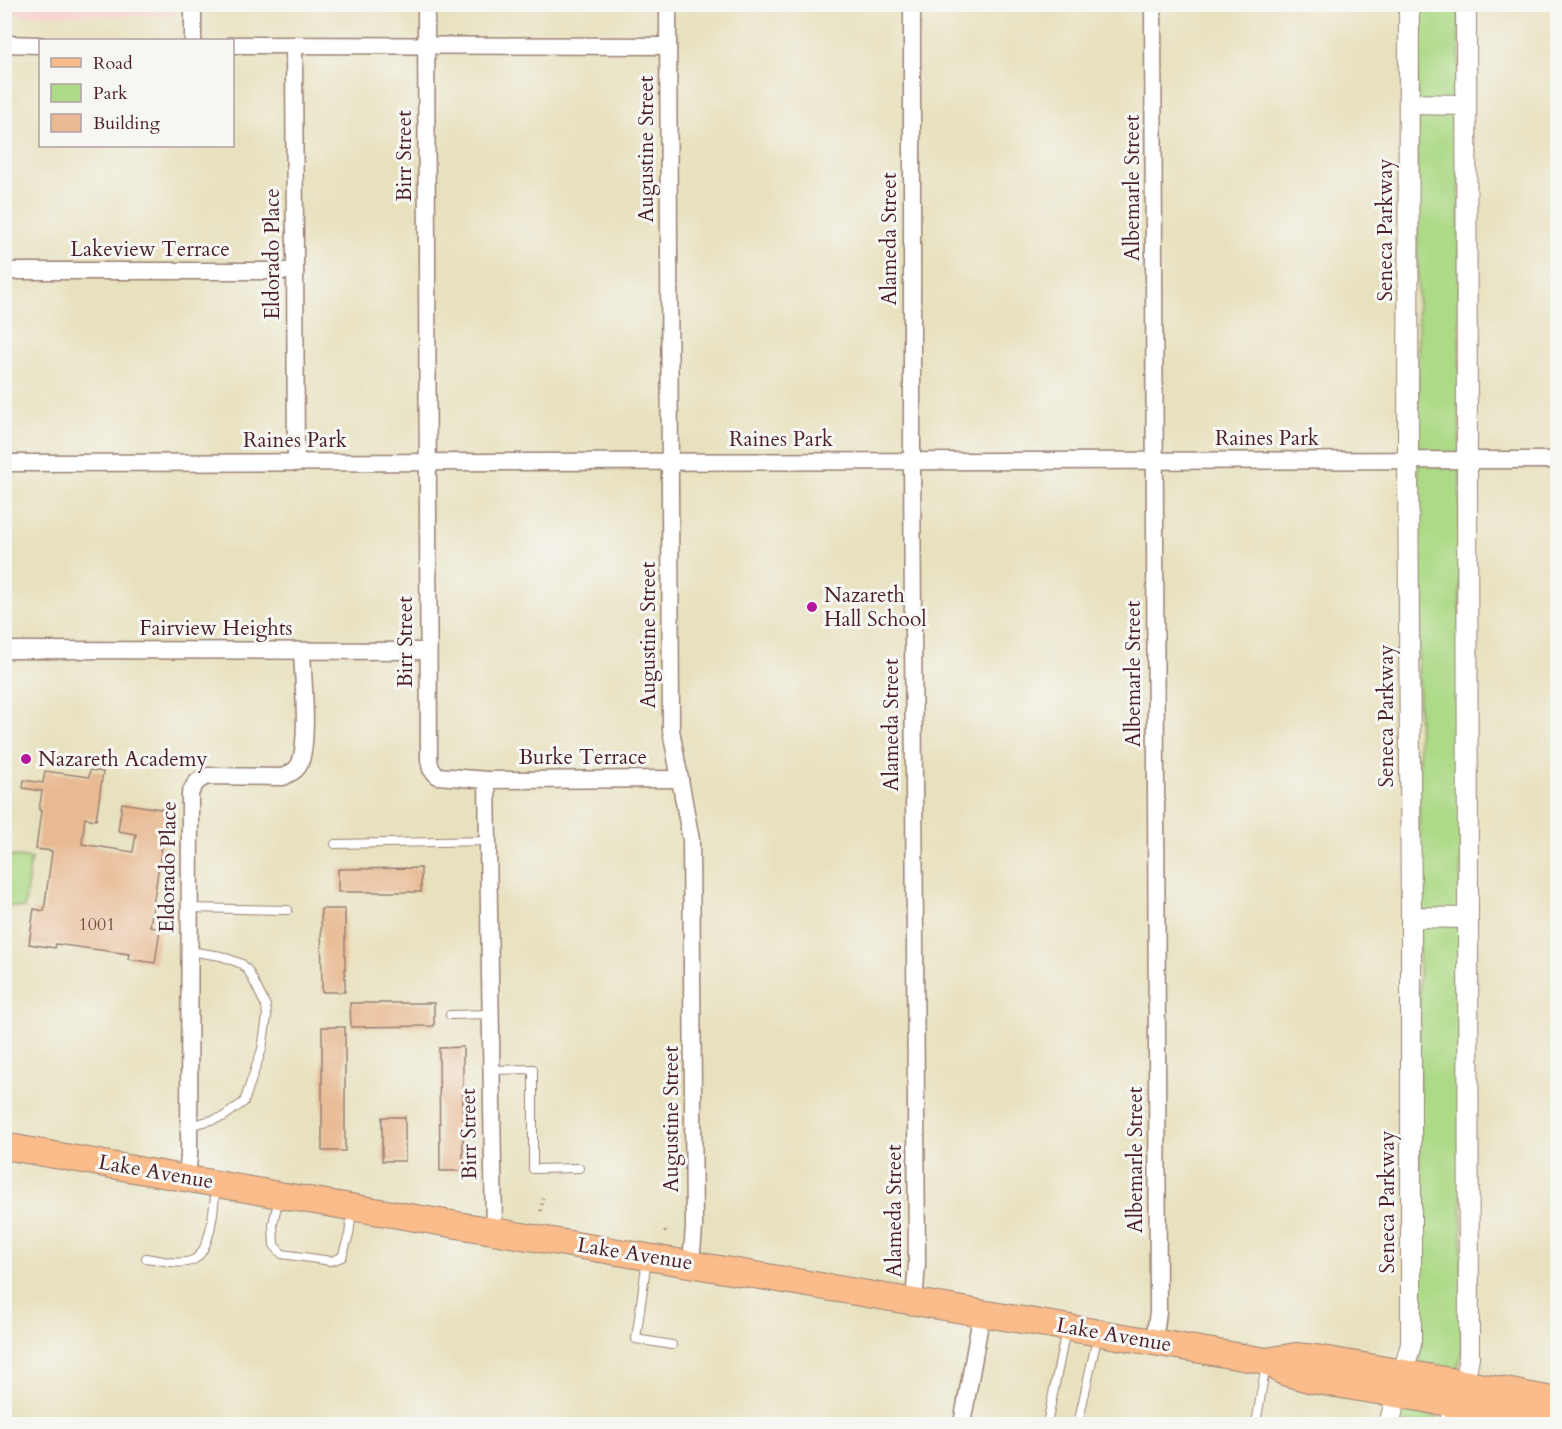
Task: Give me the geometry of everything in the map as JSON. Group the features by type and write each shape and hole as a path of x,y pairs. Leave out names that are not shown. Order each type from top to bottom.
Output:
{"main road":[{"name":"Lake Avenue","path":"4,1146 279,1195 1266,1361 1284,1372 1303,1378 1400,1383 1456,1404 1531,1417 1557,1419"},
{"name":"Lake Avenue","path":"1456,1404 1557,1401"}],"street":[{"path":"192,39 193,4"},
{"name":"Birr Street","path":"426,4 429,760 431,769 438,776 487,780 494,1231"},
{"name":"Augustine Street","path":"668,4 671,730 691,840 694,1228 691,1263"},
{"name":"Alameda Street","path":"912,4 912,462 917,1253 914,1301"},
{"name":"Albemarle Street","path":"1153,4 1158,1312 1154,1342"},
{"name":"Seneca Parkway","path":"1389,1425 1411,1344 1409,4"},
{"path":"1456,1404 1469,1357 1466,4"},
{"path":"4,44 39,45"},
{"path":"234,45 668,46"},
{"name":"Eldorado Place","path":"294,45 296,463"},
{"path":"1409,105 1466,105"},
{"name":"Lakeview Terrace","path":"4,271 295,271"},
{"name":"Raines Park","path":"4,463 1557,460"},
{"name":"Fairview Heights","path":"4,650 428,651"},
{"name":"Eldorado Place","path":"187,1178 190,794 194,784 208,776 283,777 293,772 300,764 304,737 302,651"},
{"name":"Burke Terrace","path":"487,780 680,779"},
{"path":"1411,917 1468,918"},
{"path":"962,1425 982,1312"}],"lane":[{"path":"335,844 488,841"},
{"path":"189,908 288,910"},
{"path":"189,951 221,956 242,964 249,972 266,1005 267,1017 262,1048 244,1102 223,1117 189,1126"},
{"path":"450,1015 490,1014"},
{"path":"490,1070 533,1069 533,1169 579,1168"},
{"path":"146,1257 177,1262 192,1261 201,1254 208,1239 217,1183"},
{"path":"279,1195 273,1224 274,1245 282,1254 331,1261 342,1257 349,1235 352,1206"},
{"path":"648,1256 636,1339 672,1345"},
{"path":"1047,1425 1066,1327"},
{"path":"1078,1425 1098,1332"},
{"path":"1256,1425 1266,1361"}],"path":[{"path":"541,1211 543,1198"},
{"path":"665,1231 666,1237"}],"shaded area":[{"path":"5,4 175,5 175,16 5,15"}],"green space":[{"path":"1417,5 1459,5 1462,1355 1456,1372 1422,1367 1420,1359"},
{"path":"4,855 31,859 24,908 5,905"},
{"path":"1408,1412 1434,1416 1441,1424 1398,1424 1401,1415"}],"building":[{"path":"90,770 103,772 96,820 85,818 82,844 133,852 136,834 118,831 122,803 167,810 150,927 160,929 155,963 128,959 129,954 56,944 55,948 29,944 34,909 44,911 52,851 36,849 42,791 23,788 24,780 43,783 45,771 89,777"},
{"path":"421,868 421,892 338,892 338,869"},
{"path":"321,909 345,909 345,992 322,992"},
{"path":"350,1003 434,1003 434,1026 351,1027"},
{"path":"322,1027 345,1027 345,1151 322,1151"},
{"path":"463,1047 463,1171 440,1171 439,1048"},
{"path":"382,1117 405,1117 405,1161 382,1161"}],"place":[{"name":"Nazareth Hall School","path":"812,607"},
{"name":"Nazareth Academy","path":"26,759"}]}
